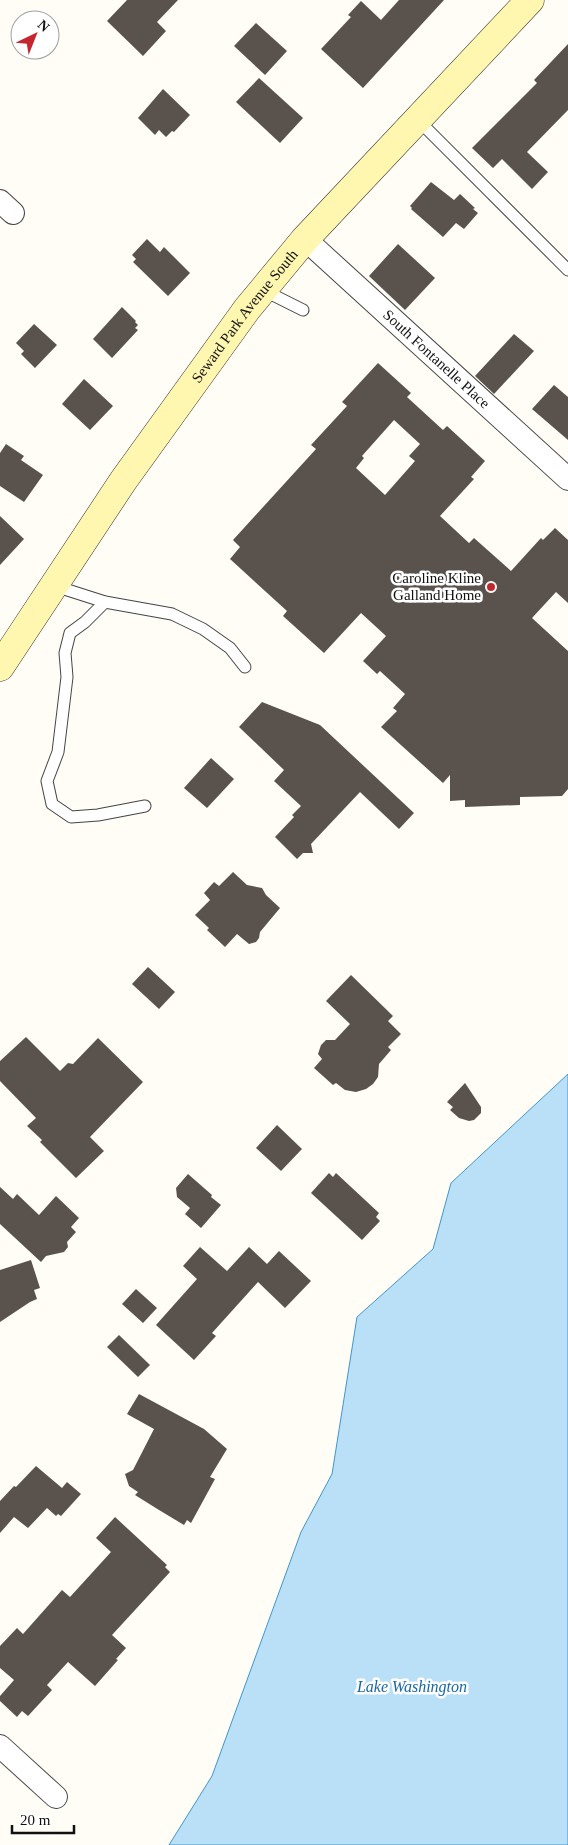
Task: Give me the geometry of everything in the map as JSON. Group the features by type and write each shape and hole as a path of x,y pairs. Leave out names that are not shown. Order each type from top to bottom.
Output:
{"main road":[{"name":"Seward Park Avenue South","path":"0,667 123,481 262,290 305,238 530,0"}],"street":[{"name":"South Fontanelle Place","path":"305,238 568,479"},
{"path":"0,1746 56,1797"}],"lane":[{"path":"418,120 568,270"},
{"path":"262,290 303,310"},
{"path":"53,585 105,602 172,614 203,628 230,648 245,667"},
{"path":"105,602 86,622 70,633 65,652 67,678 58,752 48,780 52,804 71,817 145,806"}],"water":[{"name":"Lake Washington","path":"568,1074 568,1845 169,1845 212,1776 301,1532 332,1474 357,1317 433,1249 451,1183"}],"building":[{"path":"127,0 178,0 157,22 166,31 143,56 107,21"},
{"path":"399,0 444,0 363,88 321,49 351,17 348,15 361,1 381,20"},
{"path":"256,23 287,51 265,75 234,46"},
{"path":"568,44 568,110 527,152 548,172 532,189 502,159 493,168 472,148 537,83 534,80"},
{"path":"259,78 303,118 280,143 236,102"},
{"path":"163,89 190,115 174,132 172,131 166,137 159,130 155,135 138,118"},
{"path":"431,182 454,200 460,194 475,208 473,209 478,213 464,229 456,223 443,237 411,209 410,206"},
{"path":"147,239 160,252 164,247 190,273 168,296 133,262 136,259 132,255"},
{"path":"398,244 435,278 405,310 369,276"},
{"path":"122,307 136,321 138,325 135,328 138,330 112,358 93,339"},
{"path":"34,324 57,345 35,368 21,354 24,351 16,343"},
{"path":"514,334 534,351 494,394 475,376"},
{"name":"Caroline Kline Galland Home","path":"378,363 411,393 407,397 443,430 447,426 485,461 471,477 474,479 440,516 469,543 474,538 511,571 541,538 543,540 555,528 568,540 568,603 556,592 532,618 568,651 568,789 562,796 520,797 520,805 465,807 465,800 450,801 450,775 443,783 381,727 397,711 393,708 405,694 380,671 377,674 363,661 386,636 361,613 324,653 283,616 287,611 230,559 240,547 233,540 316,449 311,445 347,406 342,402","holes":["394,420 420,444 409,456 415,461 385,495 356,468 364,458 362,456"]},
{"path":"84,379 113,406 90,430 62,404"},
{"path":"554,385 568,397 568,440 532,409"},
{"path":"6,444 24,456 21,460 43,475 24,502 0,486 0,453"},
{"path":"0,516 24,539 0,565"},
{"path":"262,702 320,725 414,813 399,829 360,792 311,844 313,853 303,853 297,859 275,837 294,817 292,815 301,806 274,781 284,770 239,727"},
{"path":"211,758 234,779 207,808 184,788"},
{"path":"233,872 247,885 262,888 266,895 280,908 260,932 256,942 249,944 237,934 225,947 207,930 209,928 195,915 210,900 204,893 214,882 219,886"},
{"path":"148,967 175,992 159,1009 132,984"},
{"path":"351,975 393,1016 388,1021 401,1034 388,1047 391,1050 379,1064 378,1077 373,1084 366,1089 356,1092 345,1090 336,1083 333,1085 314,1068 322,1059 318,1054 321,1045 326,1040 335,1040 350,1024 326,1001"},
{"path":"26,1037 60,1071 68,1063 73,1064 98,1038 143,1082 90,1137 104,1151 76,1178 40,1142 42,1140 27,1126 36,1118 0,1081 0,1061"},
{"path":"465,1083 481,1107 481,1113 474,1120 469,1121 459,1118 450,1110 453,1107 447,1102"},
{"path":"277,1125 302,1149 281,1171 256,1148"},
{"path":"329,1173 333,1177 336,1173 379,1213 376,1217 380,1221 362,1240 311,1193"},
{"path":"188,1174 221,1205 201,1228 185,1214 190,1208 177,1197 176,1188"},
{"path":"0,1187 13,1199 17,1194 39,1215 56,1196 79,1218 71,1227 76,1232 67,1242 68,1247 64,1252 46,1256 41,1262 0,1224"},
{"path":"200,1247 227,1271 249,1247 267,1264 279,1251 311,1281 285,1308 258,1282 212,1333 216,1336 194,1360 156,1325 197,1279 183,1266"},
{"path":"31,1260 40,1288 34,1290 37,1299 0,1322 0,1270"},
{"path":"136,1289 157,1308 143,1323 122,1304"},
{"path":"119,1335 150,1365 138,1377 107,1347"},
{"path":"139,1394 204,1429 227,1449 210,1477 215,1479 191,1523 187,1520 184,1525 135,1495 138,1492 129,1486 125,1474 133,1470 154,1429 127,1414"},
{"path":"36,1466 62,1488 67,1482 81,1494 61,1516 58,1514 56,1516 47,1508 28,1528 14,1517 0,1533 0,1501"},
{"path":"115,1517 167,1565 165,1567 170,1572 112,1635 126,1648 95,1686 68,1662 47,1685 52,1690 28,1716 22,1711 17,1717 0,1701 0,1696 14,1680 0,1668 0,1646 17,1628 23,1634 62,1590 70,1597 111,1552 96,1538"}],"place":[{"name":"Caroline Kline Galland Home","path":"491,587"}]}
